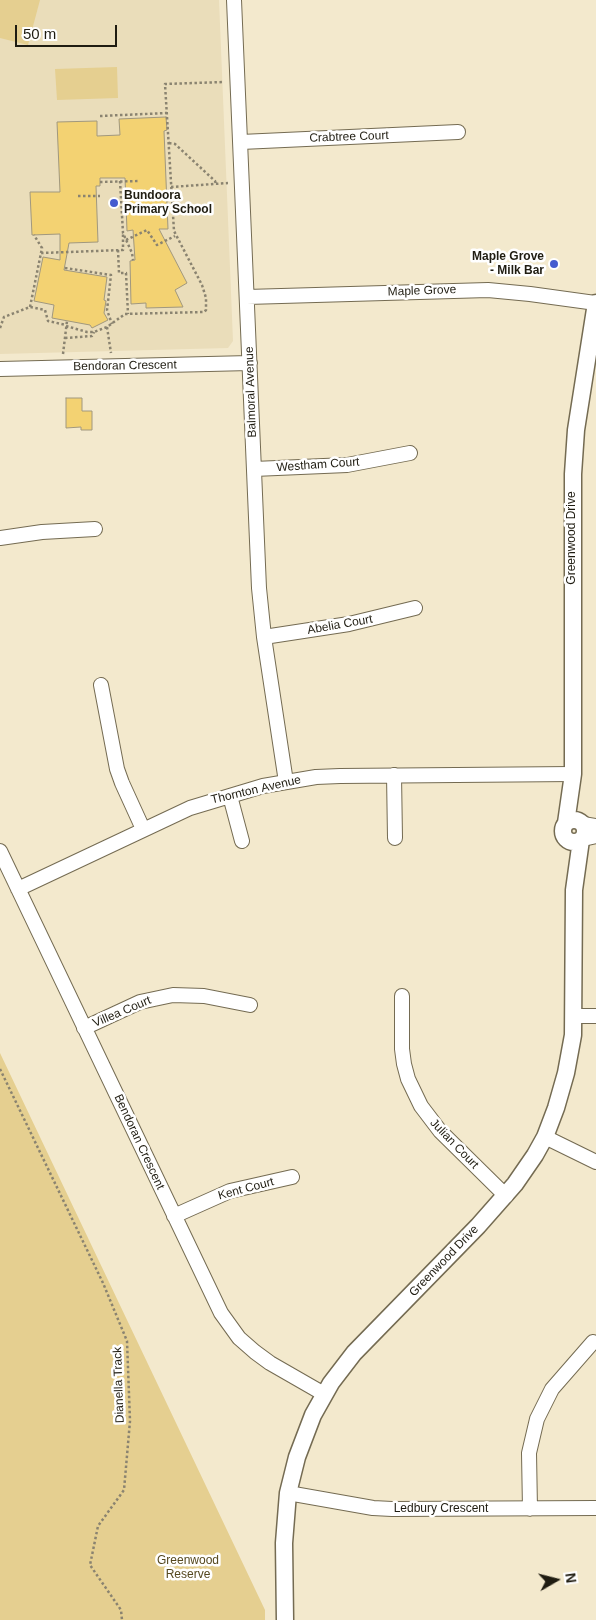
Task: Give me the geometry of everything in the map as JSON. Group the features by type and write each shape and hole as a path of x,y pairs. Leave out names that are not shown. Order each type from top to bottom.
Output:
{"street":[{"name":"Balmoral Avenue","path":"234,0 260,588 264,637 286,782"},
{"name":"Crabtree Court","path":"241,142 458,132"},
{"name":"Maple Grove","path":"247,296 488,290 596,303"},
{"name":"Greenwood Drive","path":"285,1620 284,1543 288,1493 291,1476 304,1438 324,1394 354,1353 506,1196 525,1170 545,1137 564,1081 573,1035 574,890 582,831 574,774 573,474 576,430 596,303"},
{"name":"Bendoran Crescent","path":"0,369 250,363"},
{"name":"Westham Court","path":"254,469 347,465 410,452"},
{"path":"0,538 42,532 95,529"},
{"name":"Abelia Court","path":"264,637 349,624 415,608"},
{"path":"101,685 117,769 143,828"},
{"name":"Thornton Avenue","path":"18,889 143,828 190,808 286,782 340,776 574,774"},
{"path":"394,775 395,838"},
{"path":"230,796 242,841"},
{"name":"Bendoran Crescent","path":"0,850 214,1300 228,1324 255,1352 270,1363 324,1394"},
{"name":"Villea Court","path":"84,1028 140,1002 173,995 204,996 250,1005"},
{"name":"Julian Court","path":"402,996 402,1049 404,1064 408,1079 421,1106 440,1131 506,1196"},
{"path":"574,1016 596,1016"},
{"path":"545,1137 596,1162"},
{"name":"Kent Court","path":"174,1216 230,1191 292,1177"},
{"path":"530,1509 529,1452 537,1419 552,1389 593,1342"},
{"name":"Ledbury Crescent","path":"288,1493 373,1508 392,1509 596,1508"}],"path":[{"path":"0,328 4,316 30,308 45,310 48,320 87,332 94,332 108,327 121,316 128,314 204,312 206,310 206,298 202,286 175,236 166,84 224,82"},
{"path":"100,116 167,113"},
{"path":"169,143 175,144 216,184"},
{"path":"41,253 123,250 120,181"},
{"path":"100,182 140,181"},
{"path":"171,187 228,184"},
{"path":"78,196 100,196"},
{"path":"126,240 147,230 156,245 175,236"},
{"path":"123,233 133,260"},
{"path":"30,308 42,248 34,235"},
{"path":"118,250 119,273 126,273 128,314"},
{"path":"65,268 111,275 107,310 112,324"},
{"path":"63,354 67,321"},
{"path":"108,327 111,353"},
{"path":"65,338 92,336 94,332"},
{"name":"Dianella Track","path":"0,1069 103,1283 126,1341 130,1421 124,1490 98,1526 90,1565 121,1610 122,1620"}],"shaded area":[{"name":"Bundoora Primary School","path":"0,0 219,0 233,341 228,348 0,354"}],"green space":[{"path":"0,0 40,0 28,45 0,38"},
{"path":"117,67 118,98 57,100 55,69"},
{"name":"Greenwood Reserve","path":"0,1053 265,1610 265,1620 0,1620"}],"building":[{"path":"166,117 167,130 164,131 168,229 159,229 187,283 175,290 183,307 146,308 146,303 131,304 130,261 135,260 133,230 127,231 125,178 100,178 100,186 96,186 98,242 69,243 64,270 107,277 104,313 108,320 92,328 90,325 52,318 54,305 34,301 43,257 60,260 60,234 32,235 30,192 60,192 57,122 97,121 97,136 120,135 119,119"},
{"path":"66,398 82,398 82,411 92,411 92,430 81,430 81,427 66,428"}],"place":[{"name":"Bundoora Primary School","path":"114,203"},
{"name":"Maple Grove - Milk Bar","path":"554,264"}]}
